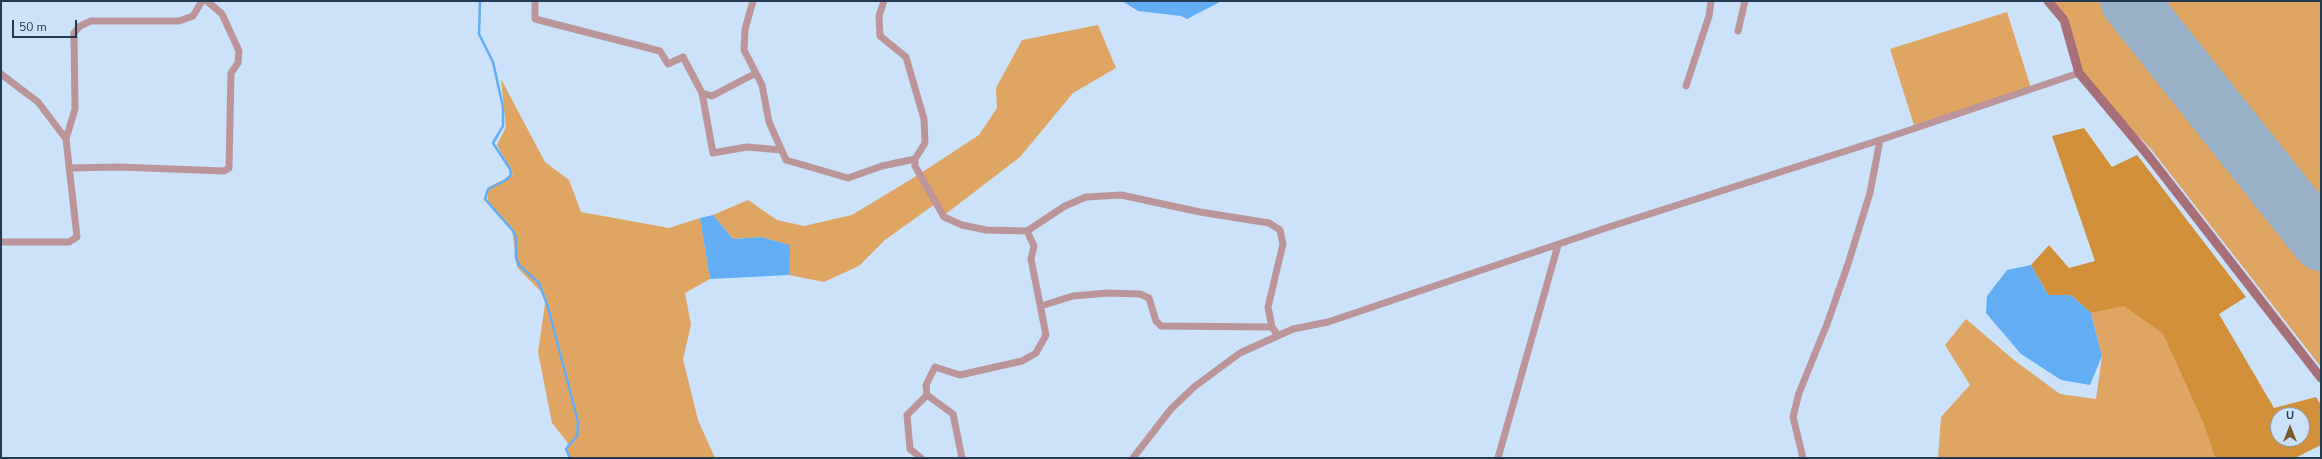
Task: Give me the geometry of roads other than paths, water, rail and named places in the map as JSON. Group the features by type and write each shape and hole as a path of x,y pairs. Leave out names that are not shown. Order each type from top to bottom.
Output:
{"street":[{"path":"1,242 69,242 76,240 66,139 75,109 74,33 80,26 91,21 180,21 193,16 202,1"},
{"path":"68,168 120,167 224,171 229,168 231,73 238,63 239,50 222,14 207,1"},
{"path":"536,1 535,19 660,51 668,64 683,57 702,93 714,153 747,147 781,150"},
{"path":"753,1 745,29 744,50 762,85 769,122 786,160 848,178 882,166 915,159"},
{"path":"884,1 879,16 880,36 906,57 912,70 924,119 925,143 915,159 915,166 944,217 962,225 986,230 1027,230 1065,206 1086,197 1121,195 1200,212 1269,223 1280,230 1283,244 1268,307 1272,327 1278,336"},
{"path":"1686,86 1709,16 1711,1"},
{"path":"1738,31 1745,1"},
{"path":"2048,1 2064,20 2079,73 2147,154 2321,378"},
{"path":"702,93 712,96 756,73"},
{"path":"1133,458 1171,409 1194,387 1240,353 1278,336 1293,330 1328,322 1558,245 1608,226 1880,140 2079,73"},
{"path":"1,74 38,102 66,139"},
{"path":"1803,458 1793,417 1799,393 1827,324 1848,264 1870,193 1880,140"},
{"path":"962,458 953,414 927,395 926,385 935,367 960,375 1022,361 1036,353 1046,335 1031,259 1034,246 1027,230"},
{"path":"1498,458 1558,245"},
{"path":"1041,306 1073,296 1108,293 1140,294 1149,298 1156,321 1161,326 1272,327"},
{"path":"921,458 910,449 907,415 927,395"}],"water":[{"path":"1122,1 1222,1 1187,19 1181,16 1138,11"},
{"path":"713,215 733,239 761,237 790,245 789,275 710,279 700,218"},
{"path":"2031,265 2048,295 2071,295 2091,313 2102,356 2090,385 2061,380 2021,354 1986,313 1987,296 2007,270"}],"waterway":[{"path":"480,1 479,34 493,62 503,107 503,126 493,143 510,169 511,175 506,180 488,189 485,199 513,231 516,237 516,258 519,265 539,283 548,307 578,422 577,436 566,449 570,458"}]}
